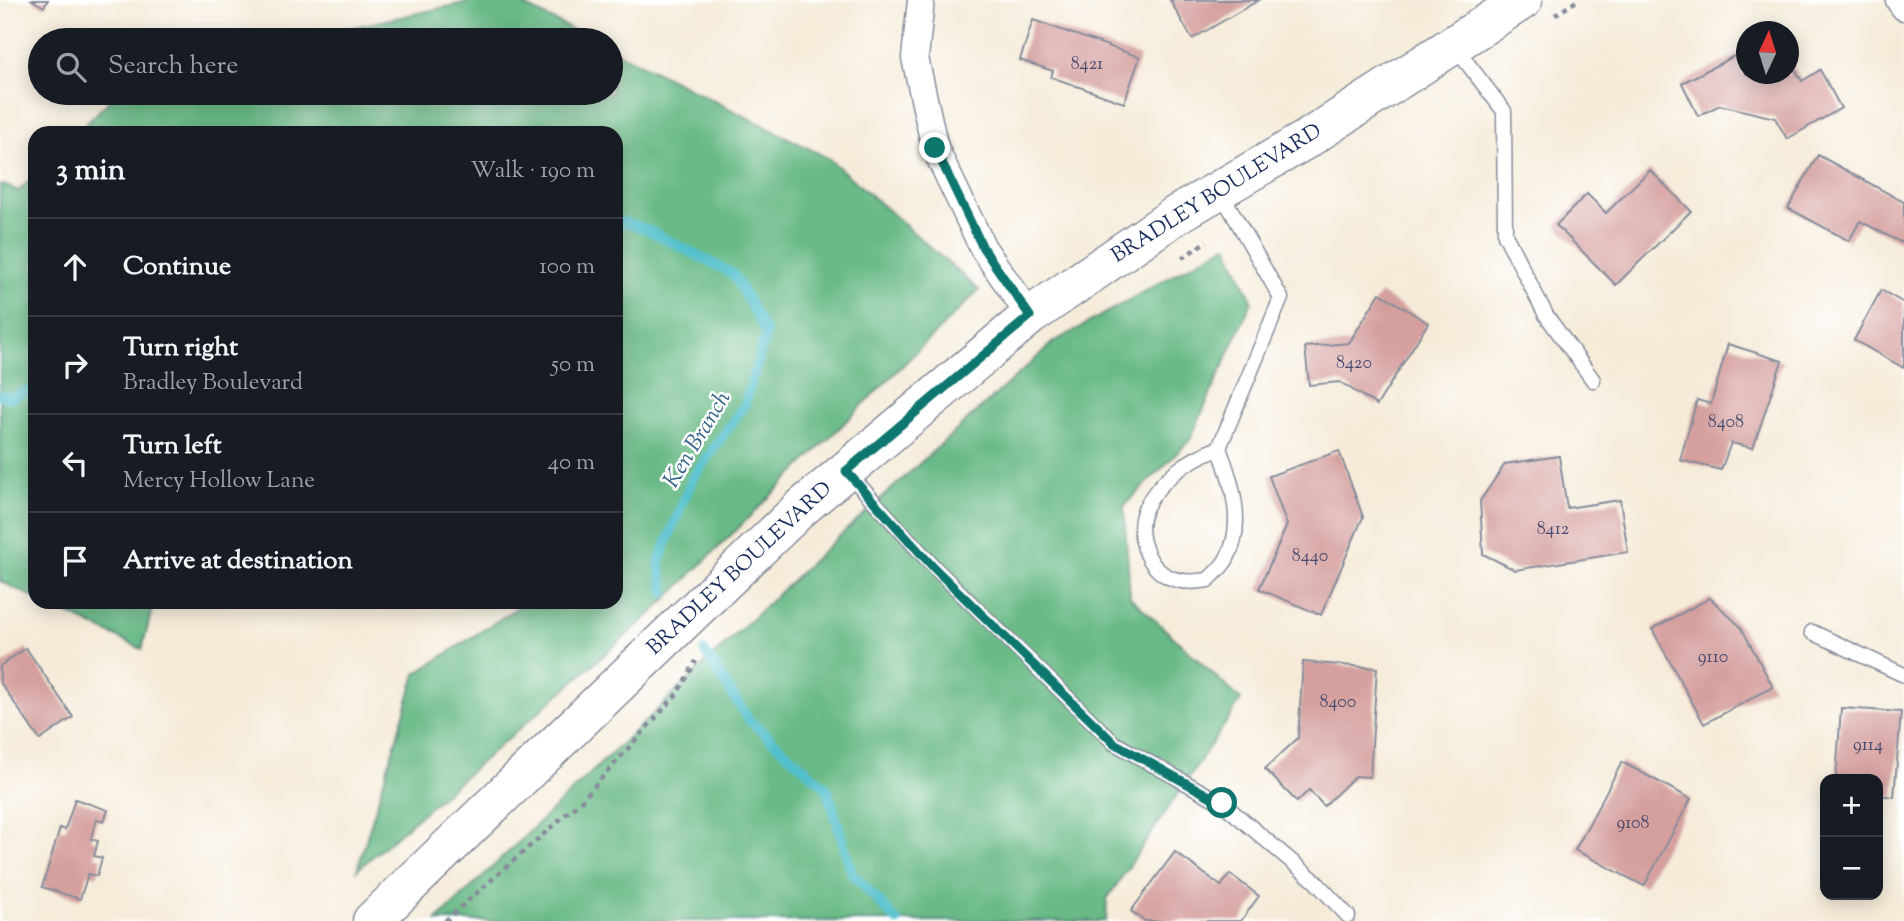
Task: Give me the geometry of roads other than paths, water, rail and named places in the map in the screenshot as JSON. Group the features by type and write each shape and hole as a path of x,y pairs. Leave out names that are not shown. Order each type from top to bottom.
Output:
{"main road":[{"name":"BRADLEY BOULEVARD","path":"372,921 779,528 1030,316 1175,215 1228,206 1307,139 1453,45 1539,8"}],"street":[{"path":"921,0 915,58 935,148 983,248 1030,316"},
{"path":"1899,0 1904,7"}],"lane":[{"path":"1453,45 1504,111 1505,235 1546,315 1593,380"},
{"path":"1219,448 1195,457 1176,472 1158,488 1144,511 1140,537 1152,562 1169,578 1189,583 1208,580 1227,559 1235,533 1235,512 1230,477 1219,448 1282,298 1228,206"},
{"path":"846,471 934,568 1114,743 1222,803 1315,881 1348,916"},
{"path":"1812,632 1904,675"}],"waterway":[{"name":"Ken Branch","path":"623,222 646,229 733,274 766,333 745,404 692,479 659,562 665,593"},
{"name":"Ken Branch","path":"0,395 9,398 28,391"},
{"name":"Ken Branch","path":"704,651 749,720 827,788 852,873 897,921"}]}
